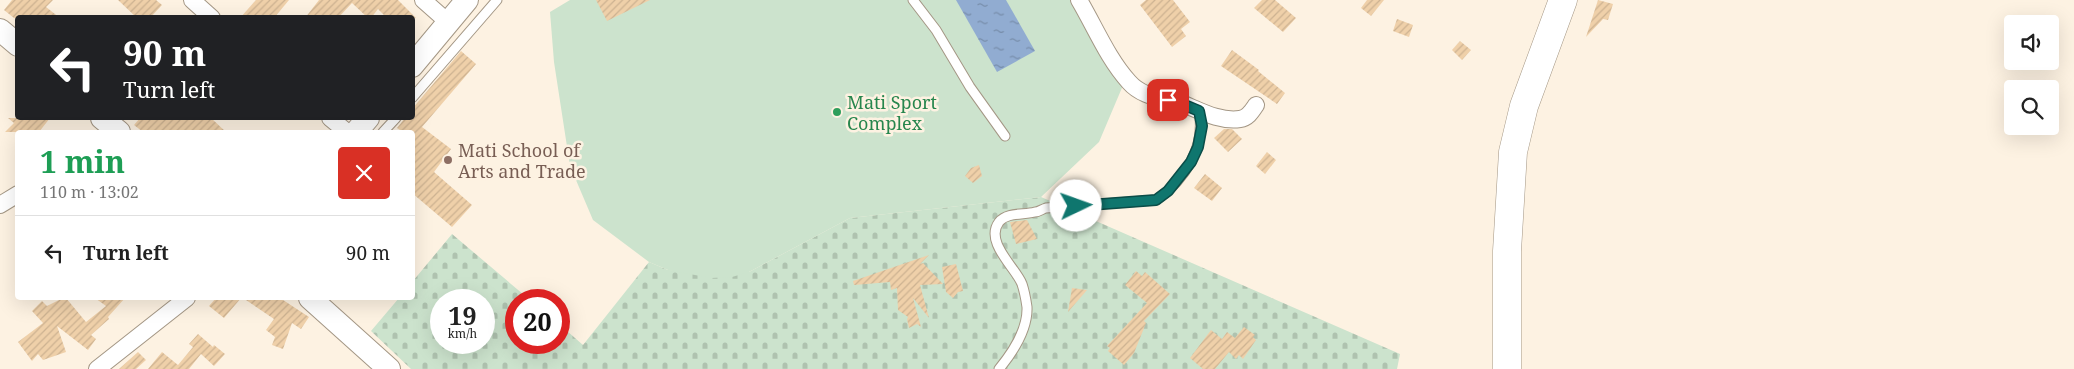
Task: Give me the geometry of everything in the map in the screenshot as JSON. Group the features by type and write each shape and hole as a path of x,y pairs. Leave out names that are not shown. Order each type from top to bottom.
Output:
{"highway":[{"path":"1507,369 1507,251 1514,152 1524,106 1563,0"}],"street":[{"path":"192,0 209,15"},
{"path":"423,0 449,23"},
{"path":"415,63 468,0"},
{"path":"1080,0 1115,63 1130,83 1141,92 1155,98 1180,103 1215,116 1239,119 1245,118 1256,105"},
{"path":"0,30 15,42"},
{"path":"332,120 345,130"},
{"path":"358,130 366,120"},
{"path":"0,205 15,196"},
{"path":"96,369 184,300"},
{"path":"312,300 389,369"}],"lane":[{"path":"415,95 497,0"},
{"path":"912,0 936,30 970,87 1006,136"},
{"path":"999,369 1016,347 1023,329 1027,308 1022,283 999,250 995,232 999,222 1004,218 1046,208 1156,200 1168,191 1191,162 1198,147 1202,126 1199,111"},
{"path":"385,130 394,120"}],"green space":[{"name":"Mati Sport Complex","path":"570,0 1073,0 1124,83 1099,142 1041,197 850,218 749,272 732,277 711,278 668,270 649,262 593,220 570,166 554,62 550,12"},
{"path":"1041,197 1400,354 1397,369 411,369 371,331 397,300 415,300 415,279 452,234 517,289 505,289 505,354 570,354 570,334 583,345 649,262 668,270 749,272 850,218"}],"water":[{"path":"956,0 1006,0 1035,51 997,72"}],"building":[{"path":"12,0 53,0 46,7 56,15 15,15 14,18 4,10"},
{"path":"118,0 156,0 162,5 153,15 134,15"},
{"path":"256,0 289,0 276,15 243,15"},
{"path":"319,0 398,0 413,15 384,15 378,9 373,15 365,15 352,3 341,15 307,15"},
{"path":"596,0 650,0 607,21"},
{"path":"1146,0 1173,0 1190,22 1181,29 1186,36 1172,47 1140,5"},
{"path":"1262,0 1275,0 1296,18 1283,32 1254,8"},
{"path":"1367,0 1384,0 1371,16 1361,8"},
{"path":"1598,0 1613,4 1608,20 1603,19 1586,37"},
{"path":"1397,19 1413,25 1409,37 1393,31"},
{"path":"1460,41 1471,50 1462,60 1452,50"},
{"path":"1232,50 1285,93 1277,104 1221,66"},
{"path":"461,51 476,64 422,127 451,149 434,172 472,205 452,227 415,196 415,130 400,130 397,128 403,120 415,120 415,105"},
{"path":"8,118 15,118 15,120 48,120 41,130 5,132 14,123"},
{"path":"138,120 213,120 224,130 140,130 134,125"},
{"path":"1224,129 1232,129 1242,139 1228,152 1214,138"},
{"path":"1267,152 1276,160 1265,174 1256,166"},
{"path":"979,165 982,176 973,183 965,176 971,168"},
{"path":"1205,174 1222,188 1212,201 1194,188"},
{"path":"1027,220 1037,239 1016,244 1010,222"},
{"path":"929,255 920,264 923,263 943,284 920,285 929,318 913,298 921,327 917,324 909,328 908,317 898,310 897,288 891,290 890,282 854,285 853,281"},
{"path":"956,264 963,291 958,292 953,298 946,292 942,267"},
{"path":"1136,271 1142,276 1145,272 1170,294 1144,321 1146,323 1134,353 1124,365 1108,351 1110,348 1107,346 1147,303 1125,285"},
{"path":"1072,288 1087,290 1068,312"},
{"path":"59,300 68,300 86,322 106,306 98,300 123,300 108,317 109,319 91,335 96,339 88,350 57,326 66,352 43,360 38,354 32,361 18,342 43,323 32,311 42,301 47,306"},
{"path":"214,300 239,300 224,318 209,306"},
{"path":"246,300 283,300 309,317 301,329 292,323 283,349 272,345 275,337 266,330 274,319"},
{"path":"1244,327 1255,335 1253,337 1256,340 1243,359 1239,355 1236,359 1229,352 1215,369 1203,369 1190,358 1211,330 1222,339 1227,332 1235,338"},
{"path":"198,334 213,347 214,345 225,354 214,366 201,354 189,369 148,369 162,352 178,365 193,347 189,344"},
{"path":"138,352 146,360 136,369 119,369"}],"place":[{"name":"Mati Sport Complex","path":"837,112"},
{"name":"Mati School of Arts and Trade","path":"448,160"}],"route":[{"path":"1076,206 1156,200 1180,178 1198,147 1202,126 1199,111 1168,100"}]}
